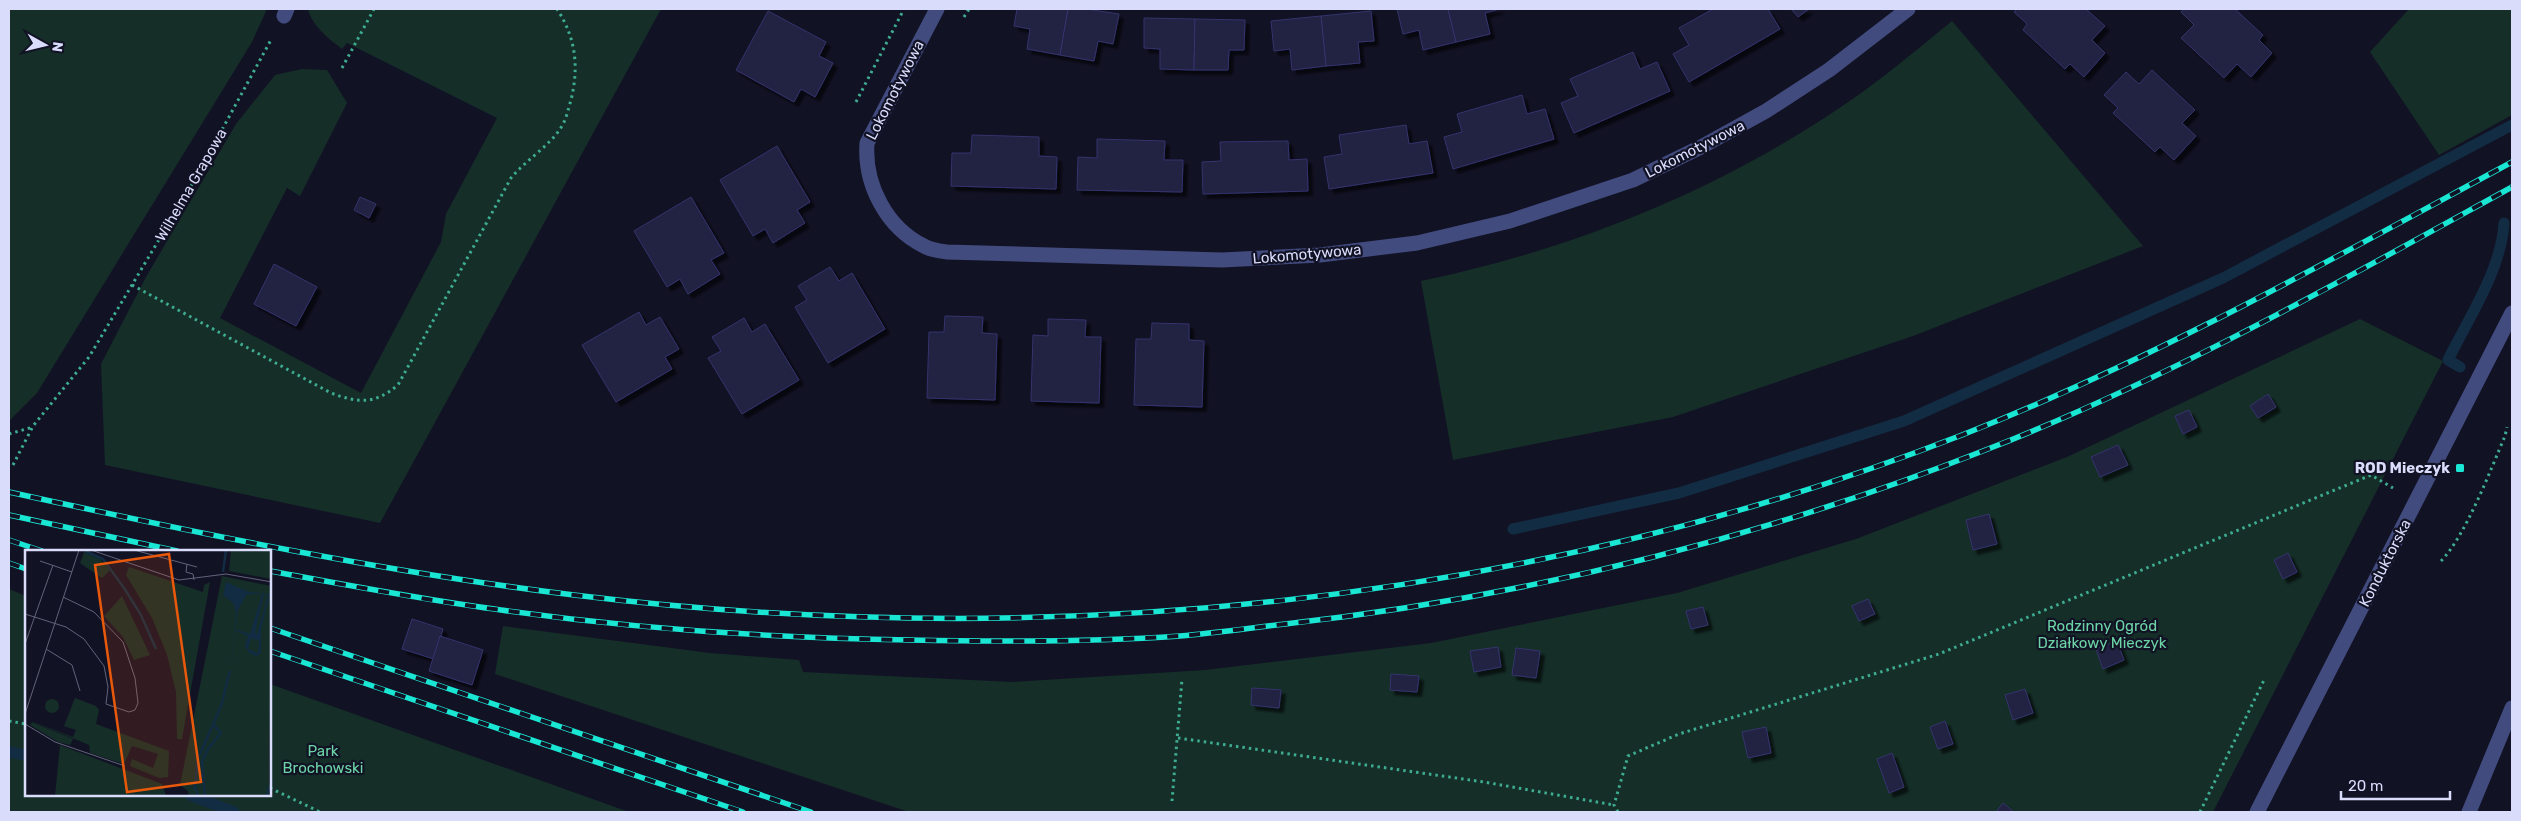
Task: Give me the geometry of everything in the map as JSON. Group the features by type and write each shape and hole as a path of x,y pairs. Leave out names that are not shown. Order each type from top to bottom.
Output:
{"street":[{"name":"Lokomotywowa","path":"938,9 867,143 866,154 882,209 895,225 924,247 947,252 1222,260 1320,255 1417,243 1510,221 1633,180 1701,148 1766,111 1829,70 1908,9"},
{"name":"Konduktorska","path":"2257,812 2512,313"},
{"path":"2469,812 2512,708"}],"path":[{"path":"342,68 374,9"},
{"path":"132,285 330,393 350,400 369,401 385,396 398,385 511,178 524,162 560,130 567,116 576,81 575,45 557,9"},
{"name":"Wilhelma Grapowa","path":"14,465 33,426 89,357 194,181 286,12"},
{"path":"9,434 33,426"},
{"path":"2441,561 2457,539 2506,436 2507,427"},
{"path":"1618,812 1614,805 1628,756 1679,734 1939,654 2370,475 2381,481"},
{"path":"2200,812 2265,678"},
{"path":"1172,801 1182,679"},
{"path":"9,721 25,724"},
{"path":"1178,738 1484,782 1614,805"},
{"path":"271,788 320,812"}],"green space":[{"path":"9,9 267,9 252,42 37,393 9,421"},
{"path":"308,9 661,9 380,523 105,465 101,364 146,277 236,124 275,75 302,69 327,70 347,103 300,196 287,188 220,318 361,393 441,242 446,214 497,118 347,43 342,49 317,26"},
{"path":"2409,9 2512,9 2512,115 2439,155 2370,52"},
{"path":"1952,21 2143,246 1913,336 1673,417 1453,460 1421,281 1475,269 1581,237 1684,195 1782,144 1829,115 1892,70"},
{"name":"Rodzinny Ogród Działkowy Mieczyk","path":"2360,319 2443,361 2213,812 909,812 495,674 503,626 710,653 799,660 803,672 1013,682 1205,670 1431,643 1677,593 1856,539 2067,457"},
{"name":"Park Brochowski","path":"9,589 25,596 25,796 271,796 271,684 629,812 9,812"}],"building":[{"path":"1017,9 1068,9 1060,55 1027,49 1030,29 1014,26"},
{"path":"1068,9 1086,9 1119,14 1113,44 1098,41 1094,61 1060,55"},
{"path":"1397,9 1448,9 1456,42 1423,50 1419,30 1403,34"},
{"path":"1448,9 1500,9 1485,13 1490,34 1456,42"},
{"path":"1713,9 1768,9 1780,29 1689,82 1673,54 1689,45 1679,28"},
{"path":"1791,9 1809,9 1798,17"},
{"path":"2017,9 2086,9 2105,26 2092,40 2105,53 2084,77 2070,64 2065,69 2023,30 2027,24 2014,12"},
{"path":"2184,9 2235,9 2263,35 2259,40 2272,53 2251,77 2237,64 2224,78 2181,38 2194,25 2181,12"},
{"path":"768,11 826,42 819,56 833,63 815,97 801,89 794,102 736,70"},
{"path":"1371,11 1374,41 1358,42 1360,63 1326,66 1321,16"},
{"path":"1321,16 1326,66 1292,70 1290,49 1274,51 1271,21"},
{"path":"1144,18 1195,19 1194,70 1160,69 1160,49 1144,48"},
{"path":"1195,19 1245,20 1244,50 1229,50 1228,70 1194,70"},
{"path":"1633,52 1640,69 1657,62 1670,91 1574,133 1561,103 1578,96 1570,79"},
{"path":"2152,70 2195,110 2182,123 2196,136 2174,160 2160,147 2155,152 2113,113 2118,108 2104,95 2126,72 2139,84"},
{"path":"1522,95 1527,114 1545,109 1554,139 1453,169 1444,137 1462,132 1457,114"},
{"path":"1406,125 1409,144 1427,141 1433,173 1329,189 1324,157 1342,154 1339,135"},
{"path":"972,135 1039,137 1039,156 1057,157 1056,189 951,186 952,153 971,153"},
{"path":"1097,139 1165,141 1164,160 1183,160 1182,192 1077,190 1078,157 1097,158"},
{"path":"1288,141 1289,160 1307,159 1308,191 1203,194 1202,162 1221,161 1220,142"},
{"path":"777,146 810,202 797,210 805,223 773,243 765,229 753,236 720,180"},
{"path":"360,197 376,204 369,218 354,210"},
{"path":"691,197 724,253 711,260 720,274 688,294 680,279 667,287 634,231"},
{"path":"274,264 317,287 296,326 254,304"},
{"path":"830,267 839,281 852,273 885,329 828,363 795,307 807,300 798,286"},
{"path":"639,312 646,325 660,317 679,349 665,357 672,369 616,402 582,345"},
{"path":"945,316 983,317 982,333 997,334 995,400 927,398 929,332 944,332"},
{"path":"744,318 752,332 765,324 799,380 742,414 708,358 721,351 712,337"},
{"path":"1048,319 1086,320 1085,337 1101,337 1099,403 1031,401 1033,335 1048,336"},
{"path":"1152,323 1189,324 1189,340 1204,341 1202,407 1134,405 1136,339 1151,339"},
{"path":"2268,394 2276,407 2258,418 2250,406"},
{"path":"2189,410 2197,427 2183,434 2175,416"},
{"path":"2118,445 2128,465 2100,477 2091,457"},
{"path":"1989,514 1997,544 1973,550 1966,520"},
{"path":"2288,553 2297,572 2283,579 2274,560"},
{"path":"1868,599 1875,614 1859,621 1852,606"},
{"path":"1703,607 1708,625 1691,629 1686,611"},
{"path":"412,619 443,629 434,659 402,649"},
{"path":"440,636 483,650 472,685 429,671"},
{"path":"2117,641 2124,660 2103,669 2096,649"},
{"path":"1498,647 1501,667 1474,672 1470,651"},
{"path":"1516,648 1540,651 1536,678 1512,675"},
{"path":"1391,674 1419,676 1417,692 1390,690"},
{"path":"1252,688 1281,690 1279,708 1251,705"},
{"path":"2025,689 2033,713 2013,720 2005,695"},
{"path":"1945,721 1953,744 1938,749 1930,727"},
{"path":"1766,727 1771,753 1748,758 1742,732"},
{"path":"1892,753 1904,787 1889,793 1877,759"},
{"path":"2003,803 2014,812 1996,812"}],"waterway":[{"path":"1513,529 1679,493 1904,421 2223,278 2512,125"},
{"path":"2460,367 2448,360 2483,293 2497,259 2504,223"},
{"path":"9,752 25,755"},
{"path":"193,796 234,812"}],"railway":[{"path":"9,492 220,537 432,575 574,595 750,612 927,618 1103,615 1278,601 1453,576 1625,541 1795,494 1962,435 2033,406 2103,374 2241,307 2512,162"},
{"path":"271,571 443,602 552,617 756,635 859,639 1045,641 1180,636 1375,612 1465,598 1642,560 1730,536 1817,510 1903,481 1988,449 2056,421 2189,360 2254,327 2512,187"},
{"path":"9,515 172,550"},
{"path":"9,540 39,550"},
{"path":"9,563 25,569"},
{"path":"271,628 811,812"},
{"path":"271,651 743,812"}],"place":[{"name":"ROD Mieczyk","path":"2460,468"}]}
